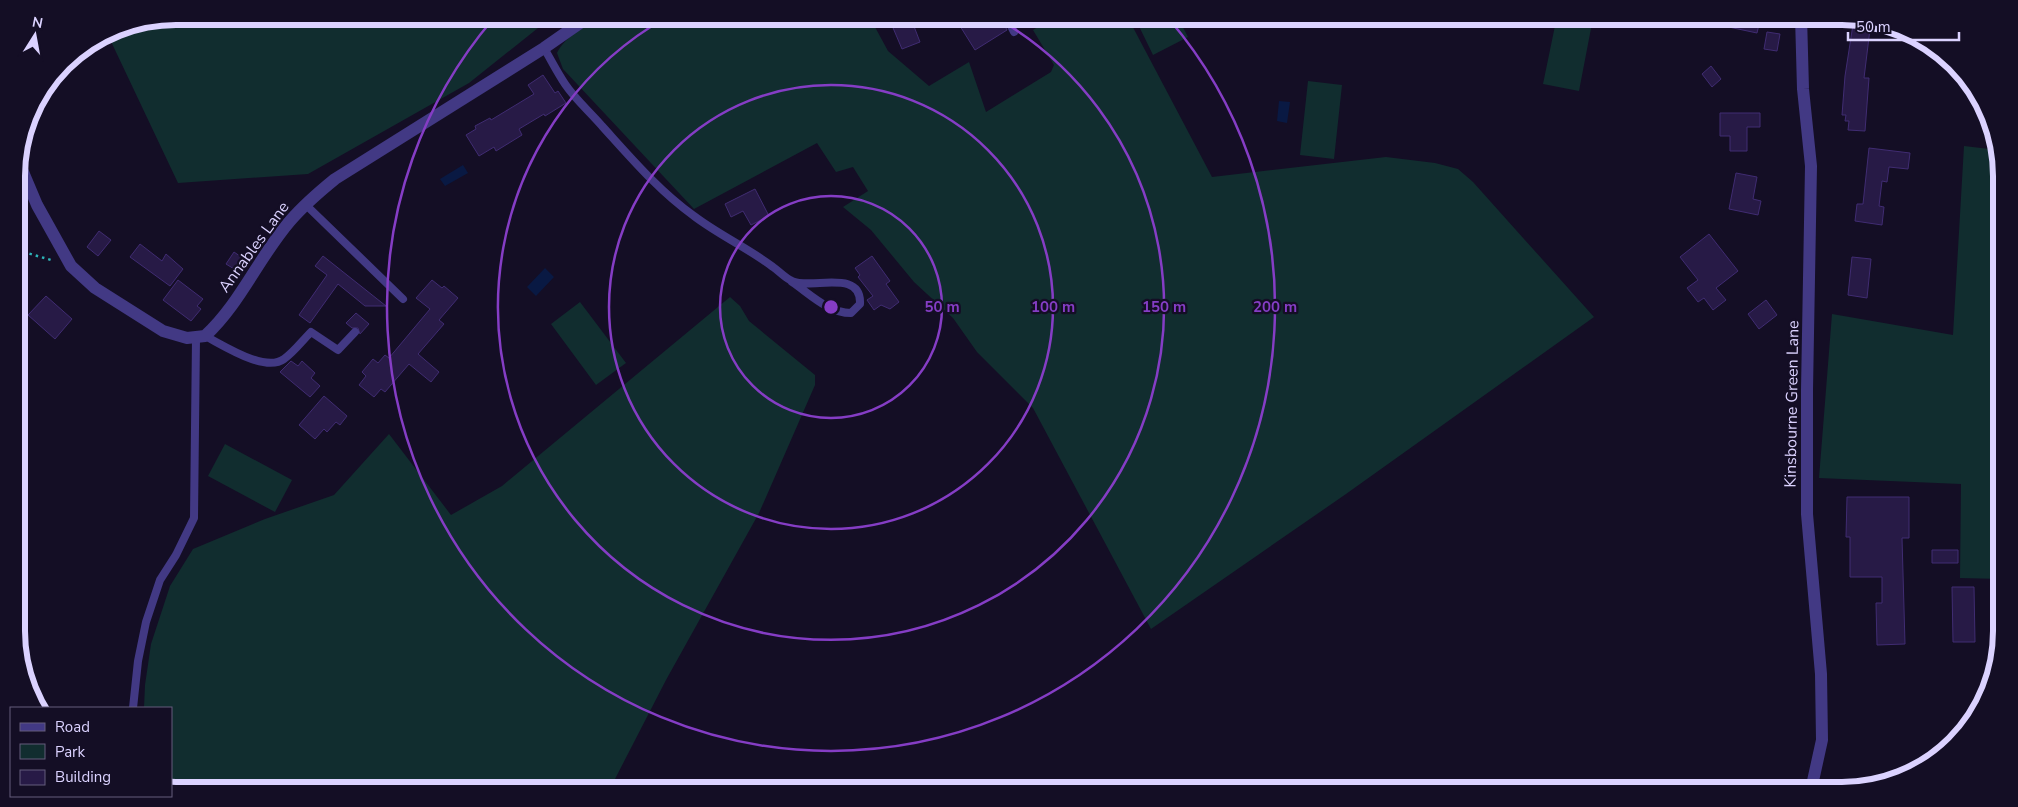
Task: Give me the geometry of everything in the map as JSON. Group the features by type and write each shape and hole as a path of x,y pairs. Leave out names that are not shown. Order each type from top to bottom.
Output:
{"street":[{"name":"Annables Lane","path":"201,337 224,315 289,222 335,179 544,48 577,25"},
{"name":"Kinsbourne Green Lane","path":"1801,25 1803,89 1811,166 1807,381 1808,514 1821,674 1822,740 1813,782"},
{"path":"25,177 37,205 71,266 95,288 163,331 187,338 201,337"}],"lane":[{"path":"1010,25 1014,32"},
{"path":"544,48 565,84 656,184 694,216 735,244 762,258 792,282 832,310 851,313 860,304 858,291 842,282 825,284 792,282"},
{"path":"306,205 402,299"},
{"path":"133,707 138,661 146,622 160,580 176,555 194,518 201,337 244,356 263,363 272,364 283,360 311,332 338,350 355,332"}],"path":[{"path":"25,252 71,266"}],"green space":[{"path":"166,25 542,25 469,83 308,174 178,183 111,41 118,37 147,28"},
{"path":"587,25 874,25 888,51 929,86 969,62 986,112 1051,72 1054,65 1033,30 1041,25 1132,25 1212,177 1386,157 1435,163 1458,169 1473,182 1594,317 1346,494 1151,629 1033,408 977,352 953,318 914,282 871,230 843,207 868,191 853,167 836,172 817,143 694,209 563,69 557,53 576,32"},
{"path":"1138,25 1182,25 1188,37 1153,55"},
{"path":"1555,25 1592,25 1579,91 1543,84"},
{"path":"1308,81 1342,85 1334,159 1300,155"},
{"path":"1964,146 1990,149 1993,176 1993,579 1960,578 1961,484 1819,478 1832,314 1953,335"},
{"path":"730,297 740,306 749,321 815,375 815,385 759,513 666,680 613,782 172,782 172,707 144,707 145,685 151,644 170,586 193,549 265,519 334,495 389,434 451,515 502,486"},
{"path":"580,302 626,363 596,385 551,324"},
{"path":"225,444 292,480 275,512 208,476"}],"water":[{"path":"1279,101 1290,102 1287,123 1277,121"},
{"path":"463,165 468,173 445,186 440,179"},
{"path":"545,268 554,277 536,296 527,287"}],"building":[{"path":"892,25 913,25 920,42 902,49"},
{"path":"1004,25 1007,30 975,50 960,26"},
{"path":"1724,25 1759,25 1757,33"},
{"path":"1853,26 1870,28 1864,78 1869,78 1865,131 1848,130 1849,121 1845,121 1846,115 1842,115 1845,76"},
{"path":"1767,32 1780,34 1777,51 1764,49"},
{"path":"1711,66 1721,79 1712,87 1702,74"},
{"path":"543,75 555,93 558,91 566,103 519,129 522,135 496,151 494,147 479,156 466,135 476,129 475,126 490,118 491,120 534,94 528,85"},
{"path":"1720,113 1760,113 1760,127 1747,127 1747,151 1730,151 1730,136 1720,136"},
{"path":"1869,148 1910,153 1908,169 1889,167 1887,182 1882,181 1879,206 1884,207 1882,225 1855,221 1857,204 1863,204"},
{"path":"1736,173 1757,177 1753,199 1761,201 1758,215 1729,209"},
{"path":"755,189 769,216 751,225 743,211 731,217 725,204"},
{"path":"99,231 111,240 98,256 87,247"},
{"path":"1709,234 1738,271 1716,288 1726,300 1713,310 1704,298 1698,302 1687,288 1698,280 1680,257"},
{"path":"140,244 162,261 166,254 183,269 170,286 130,257"},
{"path":"234,252 247,261 239,272 226,264"},
{"path":"323,256 386,306 365,306 338,284 310,323 299,315 327,275 315,266"},
{"path":"872,256 890,281 886,284 899,302 890,309 881,305 874,310 867,300 873,296 858,277 860,275 855,268"},
{"path":"1852,257 1871,259 1867,298 1848,295"},
{"path":"178,280 203,299 197,306 201,309 191,321 163,300"},
{"path":"432,280 442,288 444,286 458,298 439,320 444,324 418,354 439,372 431,382 409,364 385,392 381,389 374,397 359,385 366,376 362,372 373,359 378,363 385,355 389,358 430,309 416,298"},
{"path":"46,296 72,319 55,339 28,315"},
{"path":"1766,300 1777,315 1759,329 1748,314"},
{"path":"356,313 369,324 360,334 358,328 352,328 346,323"},
{"path":"291,361 298,366 302,361 315,373 311,378 320,386 310,397 280,372"},
{"path":"324,396 347,416 340,425 336,422 327,432 324,429 315,439 299,425"},
{"path":"1847,497 1909,497 1909,538 1902,538 1905,644 1877,645 1876,603 1882,603 1882,577 1850,577 1850,537 1846,537"},
{"path":"1932,550 1958,550 1958,563 1932,563"},
{"path":"1952,587 1974,587 1975,642 1953,642"}]}
